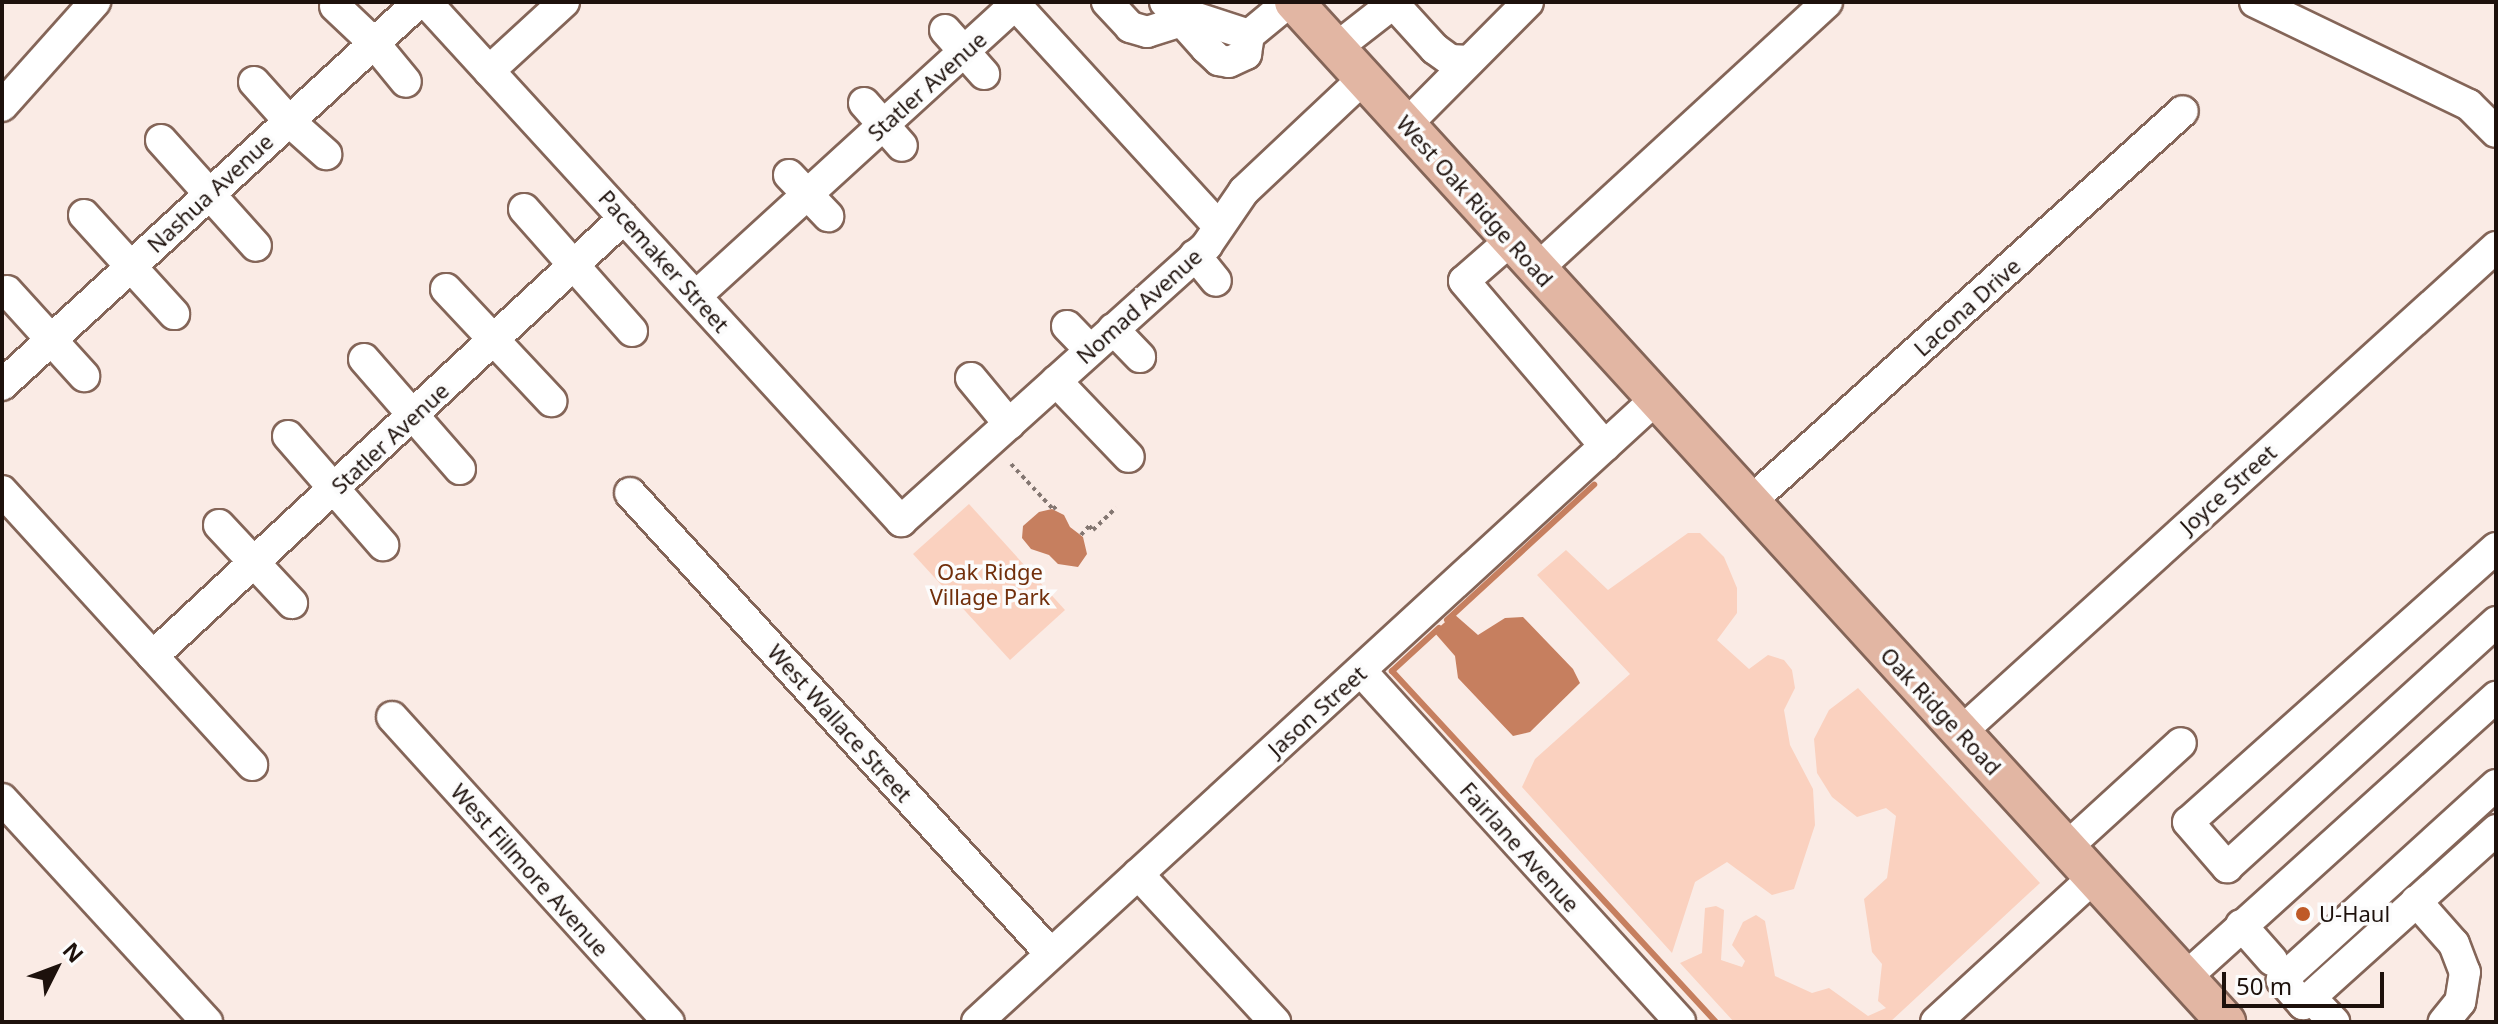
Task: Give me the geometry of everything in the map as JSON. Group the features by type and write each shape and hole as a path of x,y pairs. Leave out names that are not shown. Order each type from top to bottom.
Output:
{"main road":[{"name":"West Oak Ridge Road","path":"1291,2 1656,399"},
{"name":"Oak Ridge Road","path":"1656,399 2186,977 2220,1020"}],"street":[{"path":"2,106 95,2"},
{"name":"Nashua Avenue","path":"2,385 419,2"},
{"name":"Pacemaker Street","path":"426,2 901,521"},
{"path":"489,71 564,2"},
{"path":"1107,2 1130,27 1147,32 1173,12 1249,35 1291,2"},
{"path":"1336,48 1394,2 1435,49 1450,60 1469,61"},
{"path":"1406,125 1528,2"},
{"path":"1537,269 1827,2"},
{"path":"2255,2 2469,105 2496,132"},
{"path":"1014,3 1217,225"},
{"name":"Statler Avenue","path":"696,296 1014,3"},
{"path":"335,6 374,43 406,82"},
{"name":"Nomad Avenue","path":"901,521 1113,329 1162,267 1195,255 1207,245 1217,225 1244,191 1364,78"},
{"path":"254,82 289,121 326,154"},
{"name":"Lacona Drive","path":"1750,502 2183,111"},
{"path":"161,140 256,246"},
{"path":"524,209 632,331"},
{"path":"84,215 174,314"},
{"name":"Statler Avenue","path":"153,656 624,218"},
{"path":"1511,240 1464,281 1605,446"},
{"name":"Joyce Street","path":"1961,732 2496,247"},
{"path":"1195,255 1216,281"},
{"path":"446,289 551,401"},
{"path":"7,291 84,376"},
{"path":"1067,326 1090,350"},
{"path":"1113,329 1140,357"},
{"path":"364,359 460,469"},
{"path":"971,378 1009,424"},
{"path":"1056,381 1129,457"},
{"name":"Jason Street","path":"977,1022 1656,399"},
{"path":"288,436 383,545"},
{"path":"2,491 252,765"},
{"name":"West Wallace Street","path":"630,493 1051,954"},
{"path":"219,525 292,603"},
{"path":"2496,548 2188,822 2227,867 2496,622"},
{"name":"Fairlane Avenue","path":"1361,671 1680,1022"},
{"path":"2186,977 2496,697"},
{"name":"West Fillmore Avenue","path":"392,717 669,1022"},
{"path":"2067,847 2181,743"},
{"path":"2496,785 2282,980 2303,1004 2496,830"},
{"path":"2,799 207,1022"},
{"path":"1138,874 1275,1022"},
{"path":"1936,1022 2094,877"},
{"path":"2416,901 2454,944 2465,972 2460,1002 2444,1022"},
{"path":"2241,925 2272,960"},
{"path":"2310,997 2334,1022"}],"path":[{"path":"1011,464 1053,509 1058,505"},
{"path":"1081,535 1088,524 1093,530 1116,508"}],"green space":[{"name":"Oak Ridge Village Park","path":"969,504 1065,610 1010,660 913,554"},
{"path":"1688,533 1700,533 1724,557 1737,588 1737,613 1717,640 1749,669 1768,655 1784,660 1792,670 1795,688 1784,710 1790,745 1813,789 1815,825 1794,889 1772,895 1727,862 1695,882 1672,953 1522,787 1535,759 1630,674 1537,575 1566,550 1608,590"},
{"path":"1858,688 2040,883 1890,1022 1734,1022 1680,963 1702,953 1705,908 1716,906 1724,910 1721,960 1742,967 1745,961 1732,945 1743,922 1756,915 1765,921 1775,976 1812,993 1829,988 1868,1016 1886,1008 1878,1001 1882,964 1872,952 1864,899 1887,878 1896,816 1886,808 1857,817 1832,797 1817,773 1814,739 1829,710"}],"shaded area":[{"path":"1052,509 1064,515 1070,527 1083,537 1087,554 1078,567 1058,564 1049,555 1031,549 1022,538 1023,526 1039,512"},
{"path":"1454,614 1478,635 1505,618 1523,617 1573,669 1580,683 1530,732 1513,736 1458,678 1455,656 1434,632"}],"waterway":[{"path":"1447,620 1594,485"},
{"path":"1439,628 1392,671 1716,1022"}],"place":[{"name":"U-Haul","path":"2303,914"}]}
